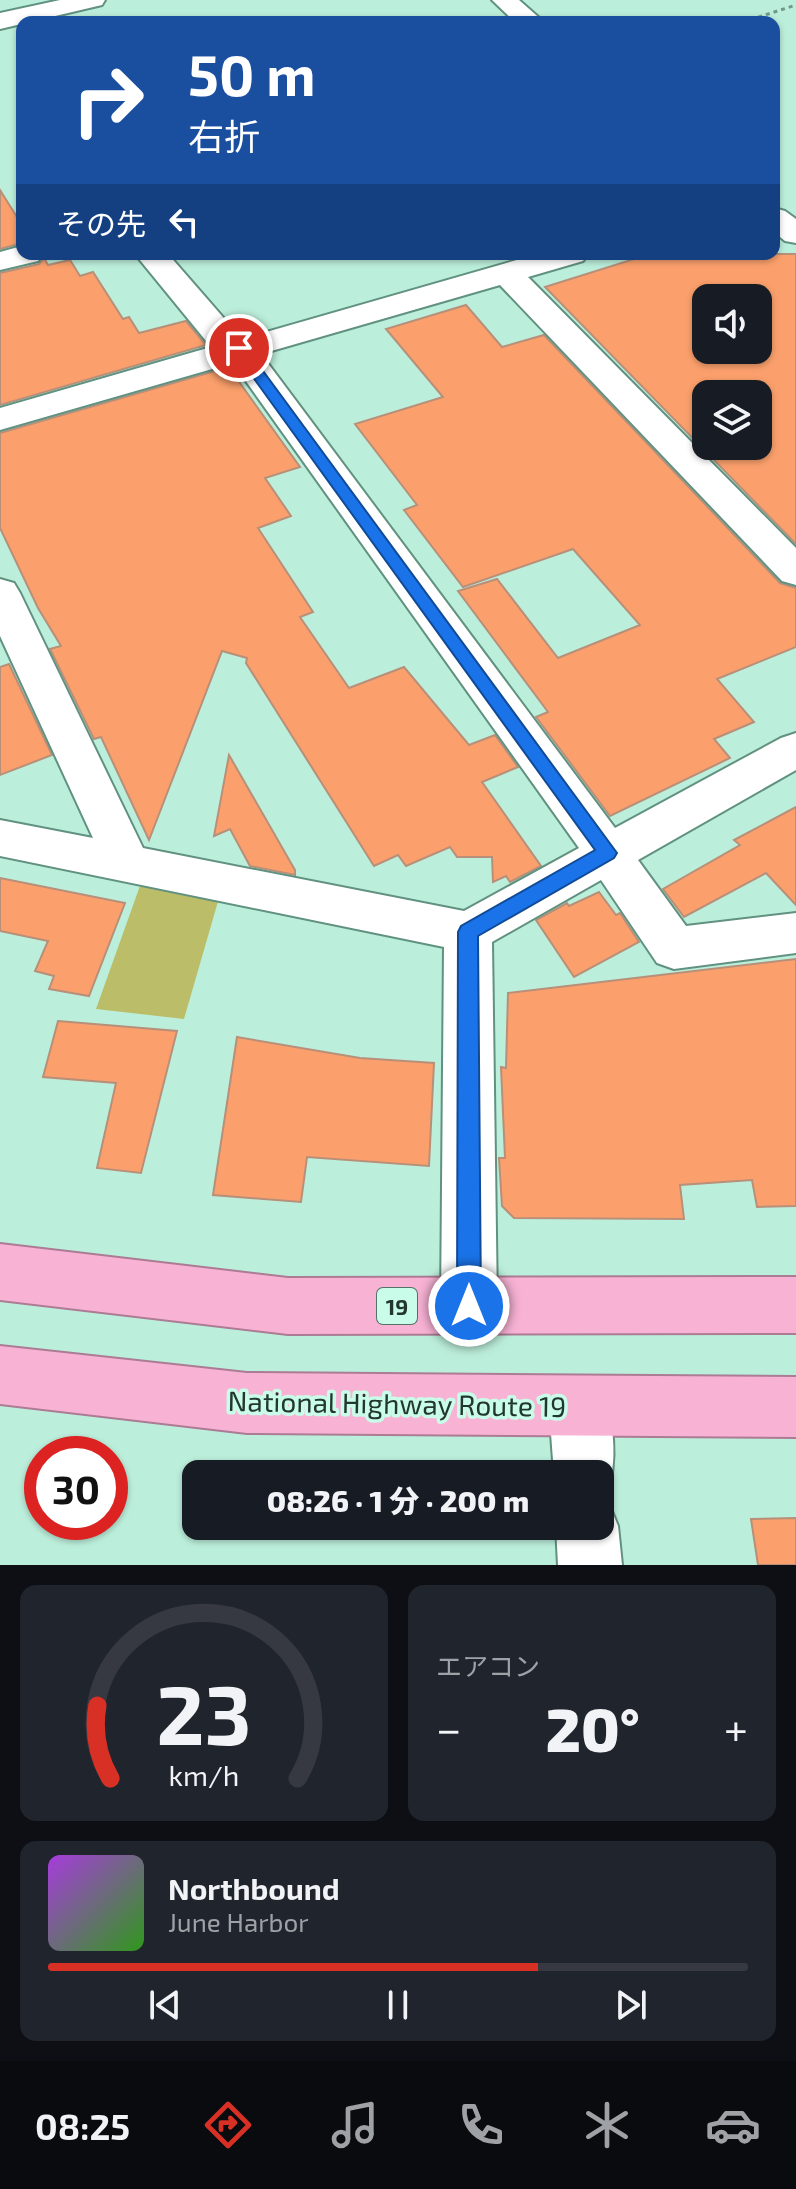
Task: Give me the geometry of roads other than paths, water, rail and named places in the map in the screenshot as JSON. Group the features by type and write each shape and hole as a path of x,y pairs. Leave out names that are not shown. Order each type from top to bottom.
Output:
{"highway":[{"name":"19","path":"0,1272 288,1306 796,1305"},
{"name":"National Highway Route 19","path":"0,1375 247,1403 796,1407"}],"street":[{"path":"22,16 93,0"},
{"path":"504,0 524,16"},
{"path":"780,206 796,234"},
{"path":"156,260 235,350 608,853 674,948 796,933"},
{"path":"0,419 551,260"},
{"path":"506,273 796,571"},
{"path":"0,593 128,865"},
{"path":"0,838 468,932 796,750"},
{"path":"468,932 469,1306"},
{"path":"579,1406 583,1460"},
{"path":"588,1540 590,1565"}]}
